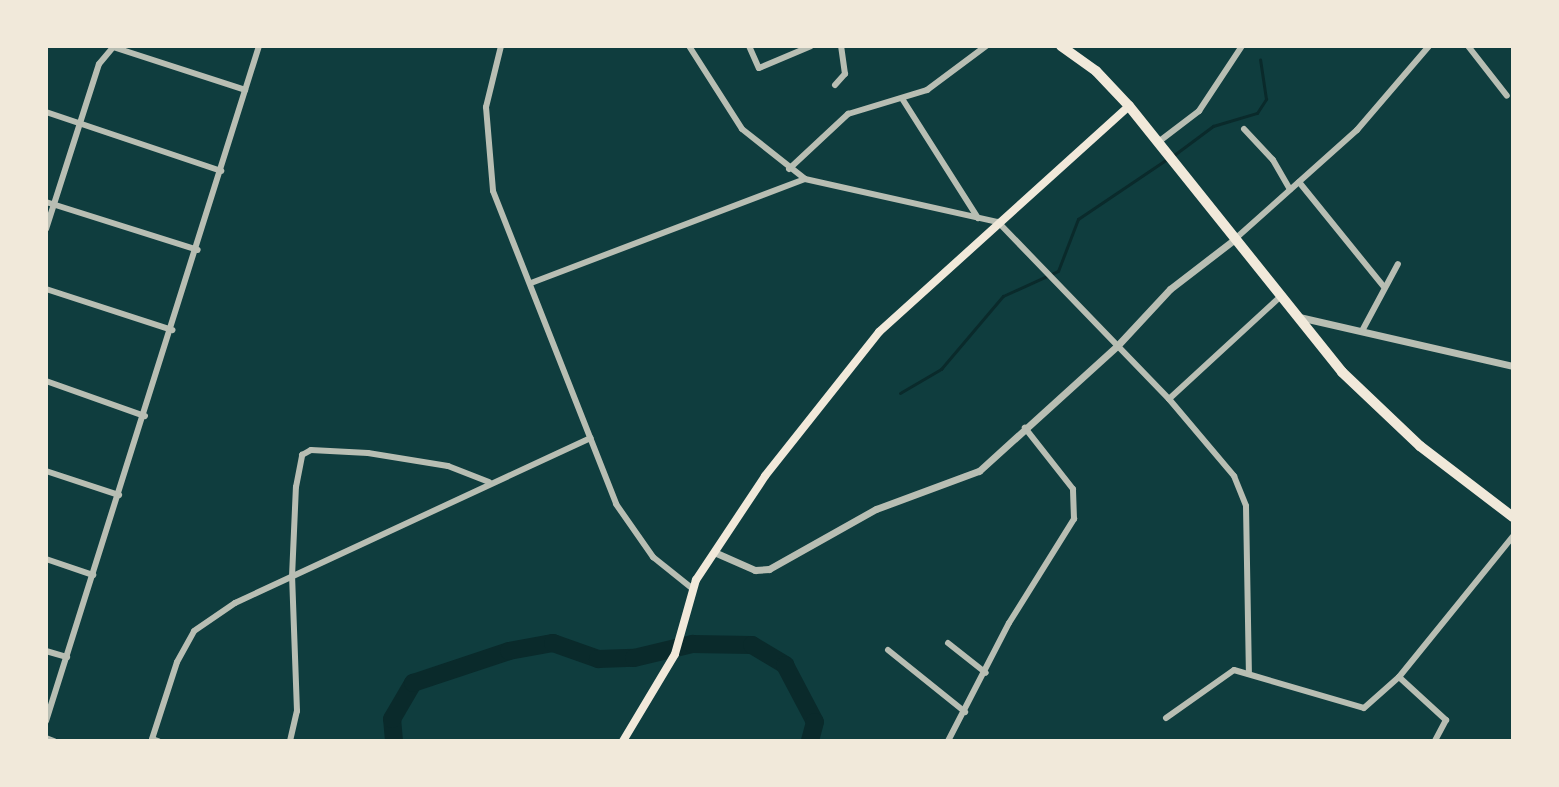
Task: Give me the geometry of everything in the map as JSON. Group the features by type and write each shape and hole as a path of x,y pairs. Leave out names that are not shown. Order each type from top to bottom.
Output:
{"highway":[{"path":"1061,46 1096,71 1129,106 1342,372 1420,446 1513,517"}],"main road":[{"path":"623,741 675,654 693,589 714,552 765,476 879,332 1129,106"}],"street":[{"path":"46,721 198,250 259,46"},
{"path":"501,46 486,107 493,191 616,504 653,557 693,589"},
{"path":"689,46 742,129 805,179 998,222 1169,399 1234,476 1246,506 1249,674"},
{"path":"749,46 759,68 811,46"},
{"path":"835,85 845,74 841,46"},
{"path":"789,169 848,114 885,100 903,100 927,90 986,46"},
{"path":"1157,143 1199,111 1242,46"},
{"path":"714,552 755,570 769,569 876,509 979,471 1117,346 1170,289 1235,239 1357,130 1429,46"},
{"path":"1468,46 1507,96"},
{"path":"46,229 50,204 81,123 99,64 113,47 245,90"},
{"path":"903,100 978,218"},
{"path":"46,112 221,171"},
{"path":"1244,129 1273,160 1290,190"},
{"path":"531,283 805,179"},
{"path":"1299,182 1384,287"},
{"path":"50,204 198,250"},
{"path":"1362,331 1398,264"},
{"path":"46,289 172,330"},
{"path":"1169,399 1281,296"},
{"path":"1297,316 1513,366"},
{"path":"46,381 145,416"},
{"path":"948,741 986,673 1009,623 1074,519 1073,489 1025,428"},
{"path":"158,741 152,739 177,662 194,631 235,603 489,482 591,438"},
{"path":"290,741 298,689 292,577 296,487 302,455 311,450 448,466 489,482"},
{"path":"46,471 119,495"},
{"path":"1166,718 1219,675 1234,670 1364,708 1399,677 1513,536"},
{"path":"46,559 93,575"},
{"path":"948,643 986,673"},
{"path":"888,650 965,712"},
{"path":"46,651 67,657"},
{"path":"1399,677 1446,720 1435,741"},
{"path":"46,738 54,741"}],"waterway":[{"path":"1174,155 1213,126 1257,113 1266,99 1260,59"},
{"path":"900,393 941,369 1003,296 1058,271 1078,219 1167,159"},
{"path":"394,741 392,719 413,683 509,651 553,643 598,659 634,658 692,644 752,645 785,665 815,722 810,741"}]}
